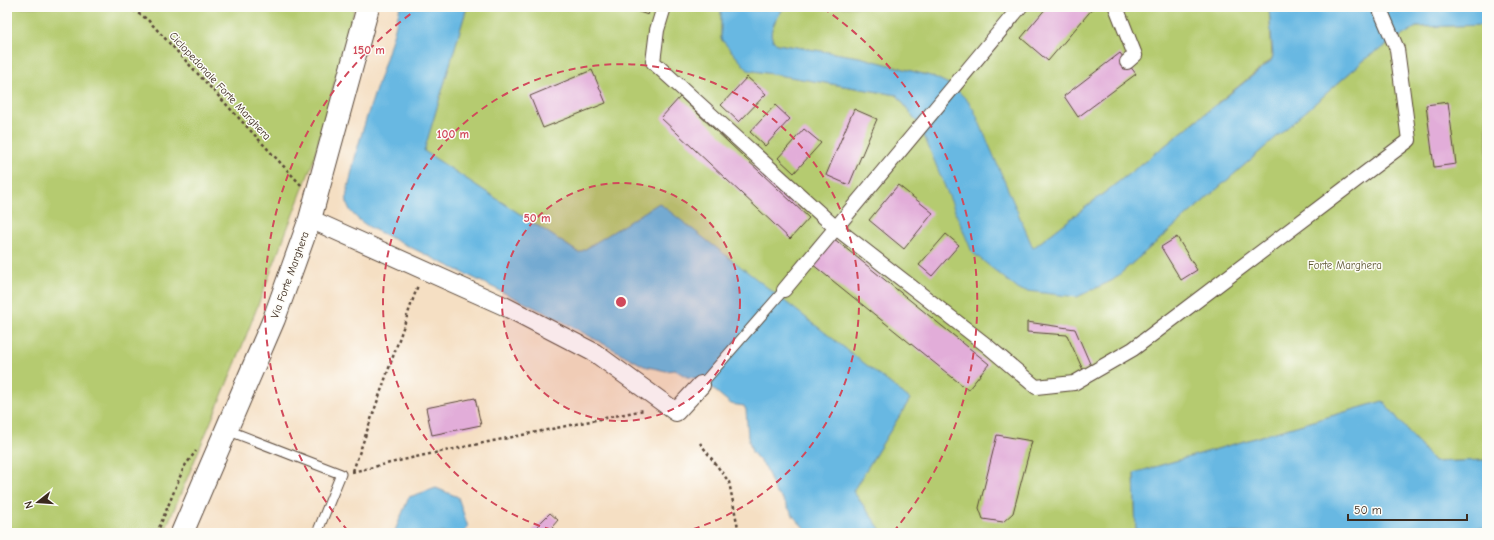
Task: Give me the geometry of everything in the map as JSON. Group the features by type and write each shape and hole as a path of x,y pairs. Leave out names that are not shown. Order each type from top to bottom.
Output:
{"street":[{"name":"Via Forte Marghera","path":"182,533 274,319 310,219 368,7"},
{"path":"664,7 657,30 653,62 836,228 985,344 1036,387 1074,384 1133,349 1409,140 1397,49 1379,7"},
{"path":"784,290 1020,7"},
{"path":"1116,7 1135,56 1127,62"},
{"path":"310,219 504,306 595,353 676,412 701,384"}],"lane":[{"path":"701,384 784,290"},
{"path":"227,430 341,474 317,533"}],"path":[{"name":"Ciclopedonale Forte Marghera","path":"128,7 147,18 299,182 298,191"},
{"path":"353,471 423,270"},
{"path":"341,474 420,456 667,405"},
{"path":"700,443 729,482 739,533"},
{"path":"157,533 184,467 196,451 198,444"}],"green space":[{"path":"7,7 355,7 313,162 236,362 164,533 7,533"},
{"name":"Forte Marghera","path":"467,7 721,7 721,39 748,70 897,95 920,126 1077,297 1113,280 1369,56 1416,27 1487,25 1487,460 1434,462 1383,401 1134,473 1136,533 883,533 853,491 910,399 659,204 579,253 424,151"},
{"path":"784,7 1269,7 1272,59 1157,152 1033,248 967,100 953,86 934,77 859,57 777,44 771,36 771,31 775,21"},
{"path":"1487,528 1487,533 1284,533 1295,531"}],"water":[{"path":"400,7 467,7 424,151 579,253 659,203 910,399 853,491 883,533 809,533 794,517 782,498 776,493 766,468 752,452 748,438 746,410 744,406 731,404 701,379 687,377 675,370 666,371 644,366 558,319 371,228 353,214 347,202 348,188 362,132 389,49"},
{"path":"721,7 784,7 775,21 771,31 771,36 777,44 859,57 934,77 953,86 967,100 974,110 1033,248 1271,61 1273,56 1269,7 1487,7 1487,25 1416,27 1369,56 1113,280 1077,297 1019,290 972,252 920,126 897,95 748,70 721,39"},
{"path":"1383,401 1434,462 1487,460 1487,528 1295,531 1284,533 1136,533 1134,473"},
{"path":"436,488 458,497 468,527 464,533 394,533 409,497"}],"building":[{"path":"624,7 651,7 648,15"},
{"path":"1047,7 1094,7 1048,61 1021,38"},
{"path":"1120,53 1136,74 1078,117 1064,96"},
{"path":"592,70 606,103 543,128 530,96"},
{"path":"747,77 766,94 739,122 721,105"},
{"path":"680,97 809,218 790,239 661,118"},
{"path":"1448,102 1456,164 1434,167 1426,105"},
{"path":"775,105 790,119 765,146 750,132"},
{"path":"854,109 877,119 849,185 826,175"},
{"path":"804,129 821,143 794,173 778,158"},
{"path":"898,185 933,213 904,249 869,220"},
{"path":"946,234 959,245 932,276 919,265"},
{"path":"1177,237 1197,270 1181,280 1161,247"},
{"path":"833,238 989,364 968,390 812,264"},
{"path":"1027,322 1075,329 1091,366 1083,370 1067,335 1027,332"},
{"path":"475,398 481,425 432,435 426,408"},
{"path":"997,435 1032,441 1013,513 1003,522 983,519 979,508"},
{"path":"550,513 558,520 552,527 558,533 532,533 531,532"}]}
